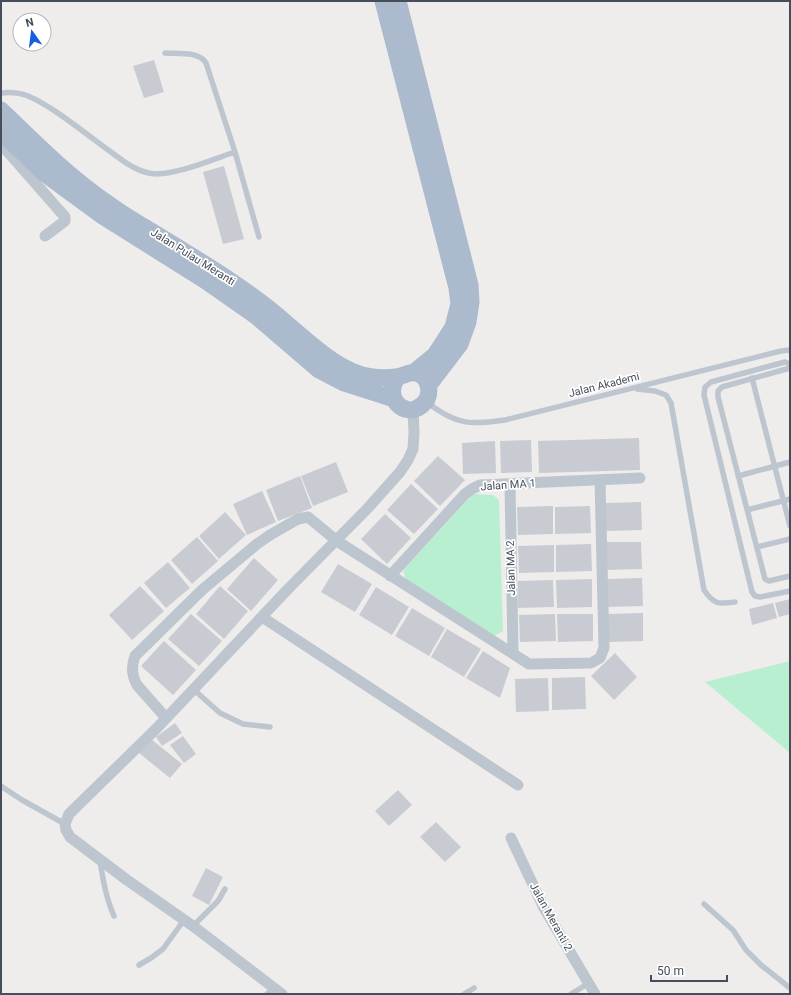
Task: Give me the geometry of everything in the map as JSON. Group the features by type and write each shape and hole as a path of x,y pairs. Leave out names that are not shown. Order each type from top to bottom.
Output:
{"main road":[{"path":"383,1 451,267 459,304 453,327 435,355 393,385 392,394 394,399 402,407 422,399 460,344 468,322 471,302 470,285 398,1"},
{"name":"Jalan Pulau Meranti","path":"1,110 57,164 110,206 264,303 327,358 352,370 372,377 406,375"},
{"name":"Jalan Pulau Meranti","path":"1,132 45,174 100,215 206,281 256,316 319,370 344,383 394,399"},
{"path":"406,375 423,377 422,399"}],"street":[{"path":"1,144 65,217 65,221 45,236"},
{"path":"274,992 188,923 70,837 66,830 65,824 69,814 166,718 400,472 413,449 414,433 422,399"},
{"name":"Jalan MA 1","path":"390,576 465,494 472,489 480,486 510,484 640,478"},
{"path":"166,718 137,685 134,679 132,664 135,656 202,590 270,534 298,519 308,517 336,541 529,664 590,662 600,658 604,648 600,480"},
{"name":"Jalan MA 2","path":"510,484 513,653"},
{"path":"262,617 518,785"},
{"name":"Jalan Meranti 2","path":"511,838 544,908 595,994"}],"lane":[{"path":"165,53 199,56 204,59 235,152 259,237"},
{"path":"1,93 8,92 28,96 52,110 139,171 156,174 180,170 235,152"},
{"name":"Jalan Akademi","path":"422,399 439,412 452,419 468,422 506,420 790,350"},
{"path":"790,364 784,362 711,382 705,387 704,395 752,592 755,596 760,597 790,591"},
{"path":"790,368 722,387 718,391 718,397 765,579 769,581 790,576"},
{"path":"752,378 790,526"},
{"path":"632,389 666,395 671,403 704,590 711,600 720,604 735,602"},
{"path":"738,476 790,462"},
{"path":"747,510 790,499"},
{"path":"757,547 790,539"},
{"path":"193,690 220,713 243,724 270,727"},
{"path":"1,786 22,800 65,824"},
{"path":"100,860 108,903 114,916"},
{"path":"139,965 162,949 188,923 218,901 225,889"},
{"path":"704,904 733,930 746,950 761,965 790,988"},
{"path":"571,994 589,983"},
{"path":"464,994 474,988"}],"green space":[{"path":"473,494 493,495 499,500 503,631 494,636 406,581 403,570"},
{"path":"790,661 790,753 705,682"}],"building":[{"path":"154,60 164,92 144,98 133,66"},
{"path":"224,166 244,239 223,244 203,172"},
{"path":"639,438 640,470 539,473 538,441"},
{"path":"531,440 532,472 501,473 500,441"},
{"path":"495,441 496,473 463,474 462,443"},
{"path":"438,456 465,480 440,506 414,481"},
{"path":"336,462 348,492 313,506 301,476"},
{"path":"300,476 312,508 278,521 266,490"},
{"path":"411,484 438,509 414,534 387,510"},
{"path":"262,491 276,522 247,535 233,504"},
{"path":"641,502 642,530 606,531 606,503"},
{"path":"553,506 553,534 518,535 517,507"},
{"path":"590,506 591,533 555,534 555,507"},
{"path":"225,512 246,535 219,559 199,536"},
{"path":"385,514 411,538 387,564 361,539"},
{"path":"197,537 218,561 192,584 171,560"},
{"path":"606,542 641,542 642,569 606,570"},
{"path":"591,544 592,571 556,572 556,545"},
{"path":"554,545 554,572 519,573 518,546"},
{"path":"254,558 278,580 251,611 227,589"},
{"path":"168,562 190,588 166,608 144,583"},
{"path":"338,564 372,584 355,612 321,592"},
{"path":"642,578 643,606 607,607 606,579"},
{"path":"592,579 592,607 557,608 556,580"},
{"path":"553,580 554,607 518,608 518,581"},
{"path":"140,586 164,611 132,640 109,615"},
{"path":"220,586 248,611 224,639 196,614"},
{"path":"376,587 409,607 392,635 359,615"},
{"path":"790,599 790,614 779,617 775,603"},
{"path":"773,603 777,618 752,625 749,609"},
{"path":"412,608 445,628 429,656 395,636"},
{"path":"643,613 643,641 608,642 607,614"},
{"path":"191,614 222,641 199,666 168,639"},
{"path":"555,614 556,641 520,642 519,615"},
{"path":"557,614 593,614 593,641 558,642"},
{"path":"447,629 481,649 464,677 431,657"},
{"path":"164,641 196,670 173,695 141,666"},
{"path":"483,651 510,668 500,698 466,678"},
{"path":"615,653 637,677 614,700 591,676"},
{"path":"585,677 586,709 552,710 552,678"},
{"path":"548,678 549,711 516,712 515,679"},
{"path":"175,723 182,733 162,746 156,737"},
{"path":"183,736 196,754 184,763 170,745"},
{"path":"151,739 182,764 170,778 139,753"},
{"path":"398,790 412,805 389,826 375,811"},
{"path":"436,822 461,847 445,862 420,837"},
{"path":"206,868 223,877 209,905 192,896"}]}
